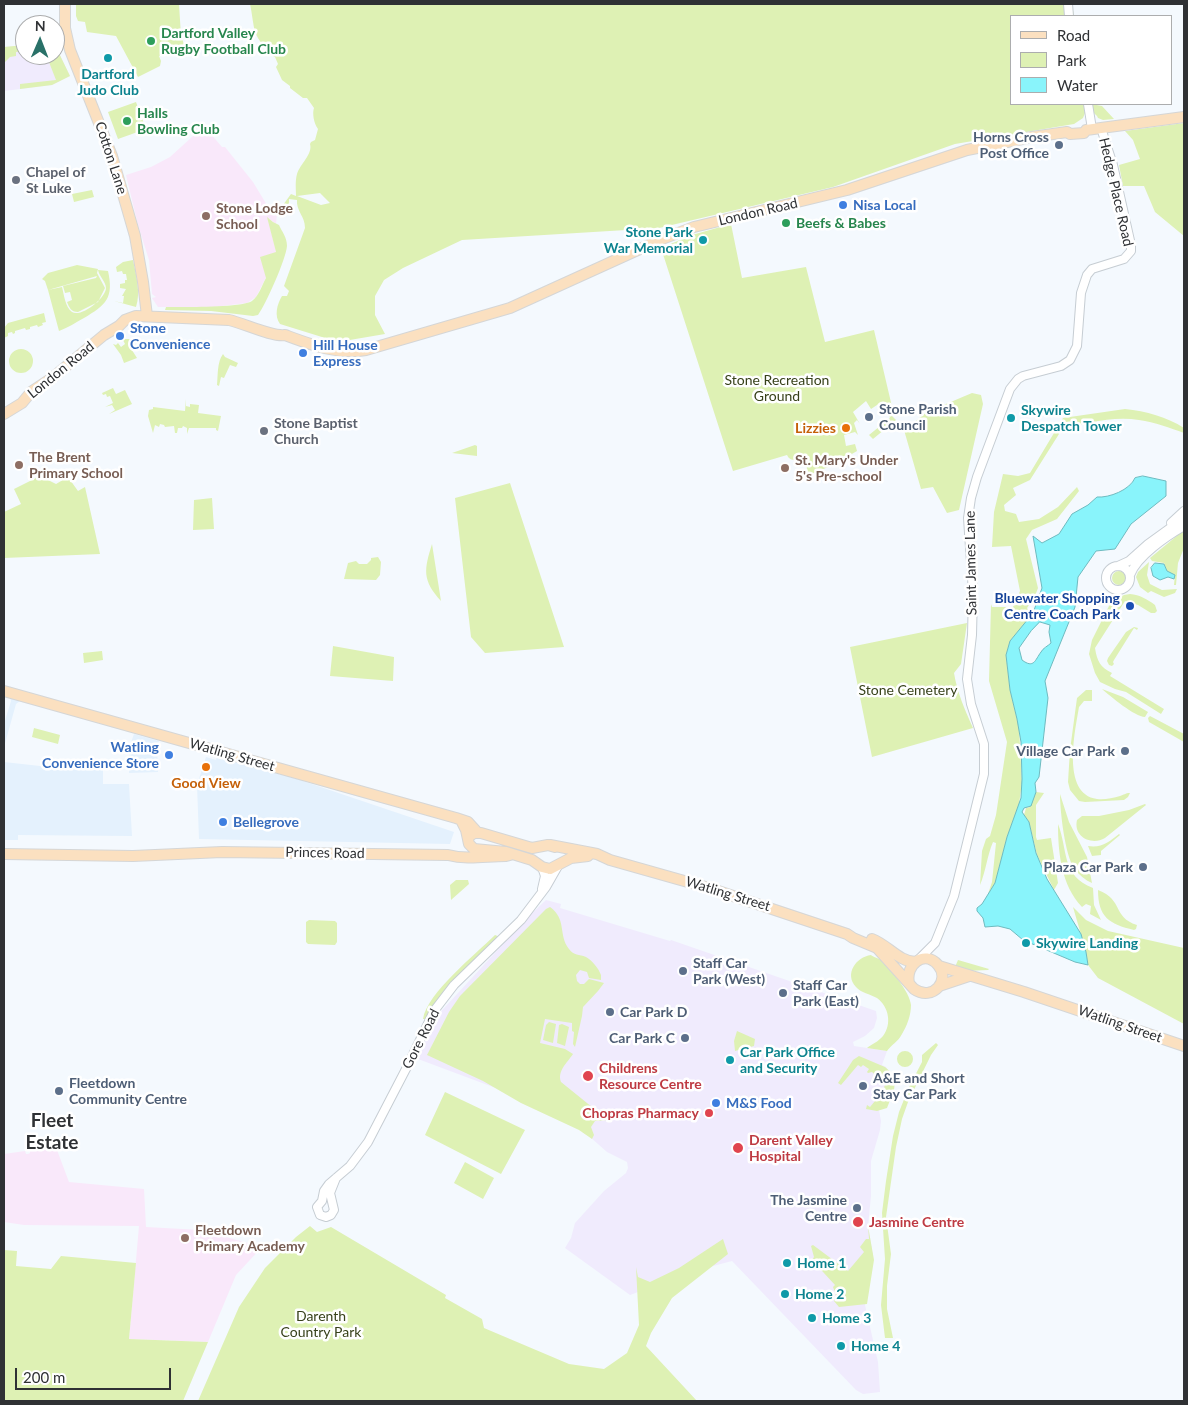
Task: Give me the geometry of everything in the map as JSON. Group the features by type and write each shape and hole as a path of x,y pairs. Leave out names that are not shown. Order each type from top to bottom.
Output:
{"main road":[{"name":"Cotton Lane","path":"66,4 65,28 70,50 112,156 135,236 144,282 147,316"},
{"name":"London Road","path":"4,414 22,403 31,392 119,326 127,327 138,323 147,316 236,322 281,336 285,335 323,348 341,352 352,352 376,347 510,308 656,242 694,227 847,190 967,150 1026,138 1067,132 1070,134 1084,133 1093,129 1184,117"},
{"name":"Watling Street","path":"4,691 468,822 477,832 532,848 550,845 597,854 709,888 847,934 878,948 909,983"},
{"path":"461,820 471,846 476,850 506,852 532,860 542,867"},
{"path":"448,855 460,849 469,841 472,834 477,832"},
{"path":"550,845 560,850 561,858 558,866"},
{"name":"Princes Road","path":"4,848 183,849 201,852"},
{"name":"Princes Road","path":"4,854 132,856 195,854 201,852 448,855 458,858 474,858 506,856 510,854"},
{"name":"Watling Street","path":"542,867 550,869 567,859 580,856 607,858"},
{"name":"Watling Street","path":"847,934 854,933 871,938 883,944 902,959 908,962 917,961"},
{"path":"939,986 942,979 939,966 930,960 917,961 908,971 909,983 920,993 930,993 939,986 969,976"},
{"name":"Watling Street","path":"939,966 1184,1046"}],"street":[{"name":"Hedge Place Road","path":"1088,105 1093,129 1113,165 1131,245 1129,256"},
{"name":"Saint James Lane","path":"939,966 936,953 938,938 958,882 985,765 984,742 970,701 968,679 973,593 968,518 975,483 999,415 1012,386 1023,376 1061,366 1073,356 1078,341 1081,293 1087,275 1092,269 1118,262 1129,256"},
{"path":"1118,566 1126,569 1130,575 1130,582 1125,588 1118,590 1107,583 1107,575 1111,569 1118,566 1130,561 1184,511"},
{"path":"1159,535 1184,518"},
{"path":"1130,575 1141,559 1184,526"},
{"name":"Gore Road","path":"322,1201 326,1188 354,1161 368,1142 407,1067 425,1026 443,997 521,920 546,887 558,866"},
{"path":"542,867 545,876 542,891"},
{"name":"Saint James Lane","path":"917,961 930,950 938,938"},
{"path":"333,1204 328,1200 322,1201 318,1205 320,1215 326,1217 333,1212 333,1204 330,1193 336,1178"}],"shaded area":[{"path":"15,46 15,65 65,65 70,76 52,85 4,91 4,47"},
{"name":"Stone Lodge School","path":"204,126 222,147 225,147 253,182 270,210 277,214 276,224 268,218 277,256 256,297 247,303 214,307 158,307 152,298 156,297 152,294 149,260 126,175 151,167 170,157"},
{"path":"10,698 20,701 16,704 4,747 4,724 11,701"},
{"path":"134,734 159,741 157,747 158,772 129,773 129,748"},
{"path":"217,756 300,780 454,832 450,844 199,839 197,785 206,757 216,760"},
{"path":"4,762 58,768 59,766 103,767 103,784 129,784 132,836 18,835 18,840 4,840"},
{"name":"Darent Valley Hospital","path":"546,900 561,904 560,908 671,940 876,1011 877,1018 874,1028 865,1036 853,1042 854,1046 887,1051 882,1065 886,1067 892,1076 879,1110 880,1130 871,1161 871,1196 868,1226 873,1255 865,1305 878,1362 880,1392 863,1394 856,1390 732,1261 698,1270 630,1295 565,1248 571,1238 575,1223 604,1191 626,1173 628,1168 627,1162 607,1152 590,1137 549,1108 418,1059 434,1019"},
{"name":"Fleetdown Primary Academy","path":"54,1142 69,1182 144,1189 146,1227 201,1230 262,1247 236,1275 208,1342 129,1339 139,1226 24,1225 4,1222 4,1154 25,1151 28,1154 30,1150 47,1146"}],"green space":[{"name":"Dartford Valley Rugby Football Club","path":"76,4 179,4 181,36 185,47 167,51 159,56 160,66 138,77 116,36 87,32 85,22 78,21 76,16"},
{"path":"250,4 1072,4 1074,15 1010,15 1010,105 1084,105 1085,113 1083,118 1074,124 955,144 833,187 659,228 462,240 403,268 384,280 375,296 375,315 385,334 338,342 280,324 278,321 277,310 280,299 282,296 287,296 289,291 284,286 305,228 297,200 289,199 287,211 277,215 273,213 283,205 291,194 296,196 297,174 310,152 310,144 315,140 318,129 315,124 314,108 307,98 303,98 282,80 276,67 278,64 275,57 272,56 261,42 254,29","holes":["320,193 330,203 321,205 297,196"]},
{"path":"15,46 15,56 10,57 4,63 4,47"},
{"path":"50,65 65,65 70,76 52,85 20,89 20,84 56,80"},
{"name":"Halls Bowling Club","path":"136,102 146,129 118,139 108,112"},
{"path":"1091,105 1102,106 1114,119 1103,120 1094,113"},
{"path":"1184,123 1184,236 1155,212 1144,186 1123,186 1119,165 1140,159 1133,140 1125,131"},
{"path":"92,190 94,197 74,202 72,194"},
{"path":"267,217 279,225 287,246 275,281 258,315 165,310 166,307 211,307 236,305 252,301 266,278 260,257 276,252"},
{"name":"Stone Recreation Ground","path":"731,224 742,278 806,267 825,342 874,330 893,411 892,416 896,420 873,439 869,435 890,418 884,404 880,403 871,409 866,401 853,412 860,424 857,420 854,423 858,435 855,432 844,435 846,446 855,444 857,451 833,465 809,475 804,459 792,460 787,455 733,471 661,248 692,235"},
{"path":"133,260 138,290 136,307 114,301 123,303 124,296 122,296 126,289 120,288 120,284 125,283 125,280 127,280 126,274 123,274 122,271 117,272 116,267 123,262"},
{"path":"77,265 98,269 97,273 105,288 98,302 78,312 72,310 67,302 72,300 70,292 65,293 63,286 96,278 97,276 48,290 45,281 42,279 48,273"},
{"path":"98,270 108,271 110,280 109,294 103,305 59,331 48,290 62,287 66,304 72,312 76,313 87,310 98,302 105,292 106,286"},
{"path":"44,313 46,322 42,323 43,325 15,331 13,334 12,332 8,333 8,336 4,338 4,328 8,323"},
{"path":"121,336 124,339 130,339 132,345 130,347 137,358 124,363 113,344 116,345 118,343 121,347 125,344"},
{"path":"21,349 30,352 33,361 30,370 21,373 12,370 9,361 12,352"},
{"path":"223,354 225,357 238,363 236,367 230,365 224,378 221,377 219,386 217,385 218,369"},
{"path":"113,388 116,394 125,390 132,404 109,414 115,410 112,405 105,407 113,403 110,396 107,397 106,394 103,395 102,393"},
{"path":"972,393 981,395 983,404 959,510 947,513 933,487 921,489 904,430 927,412"},
{"path":"186,399 186,406 190,407 190,404 199,405 198,413 221,416 218,431 216,428 189,428 187,434 187,428 183,426 178,428 177,433 175,433 174,426 165,427 160,424 159,427 155,425 153,433 148,416 149,410 153,409 153,407 185,411"},
{"path":"1125,409 1141,411 1163,418 1184,428 1184,433 1151,422 1129,419 1099,421 1059,431 1059,434 1030,480 1013,488 1016,495 1004,505 1005,511 1016,514 1019,522 1039,519 1058,507 1077,487 1079,491 1057,519 1032,530 1026,539 1038,588 1027,608 1031,616 1010,641 1006,655 1010,690 1019,728 1022,783 1019,804 1007,837 995,883 988,894 992,882 996,843 993,842 991,847 980,885 982,851 986,839 990,836 996,815 1007,742 989,681 991,604 992,607 1013,607 1020,591 1011,546 992,547 994,512 1003,474 1018,476 1030,473 1063,418"},
{"path":"475,445 477,446 477,456 452,453"},
{"path":"40,476 56,484 68,477 78,491 85,487 100,554 4,558 4,512 21,504 14,489"},
{"path":"510,483 564,647 485,653 471,637 455,498"},
{"path":"212,498 214,529 193,530 194,500"},
{"path":"1184,530 1184,548 1178,563 1176,585 1174,585 1175,574 1167,571 1164,563 1152,561 1150,558"},
{"path":"432,544 441,601 430,587 426,574 427,561"},
{"path":"378,557 381,562 380,575 376,580 344,579 348,563 356,561 359,564 367,564 371,558"},
{"path":"1149,562 1147,575 1150,584 1162,590 1177,589 1175,593 1164,597 1151,591 1148,593 1140,587 1136,577 1138,572"},
{"path":"1116,571 1122,571 1126,578 1122,585 1116,585 1112,581 1112,575"},
{"path":"1130,594 1140,596 1149,601 1155,605 1157,611 1151,613 1138,605 1125,601 1095,648 1097,657 1102,666 1112,673 1110,676 1164,709 1161,714 1126,692 1100,682 1089,654 1092,640 1111,602"},
{"name":"Stone Cemetery","path":"967,623 961,664 954,673 959,694 973,728 872,757 850,647"},
{"path":"1134,627 1138,628 1137,630 1134,628 1114,660 1114,664 1112,666 1109,665 1108,658 1126,632"},
{"path":"333,646 394,657 393,681 330,676"},
{"path":"102,651 103,660 84,663 83,653"},
{"path":"1102,689 1123,697 1148,712 1145,717 1135,714"},
{"path":"1086,690 1092,690 1092,701 1084,701 1079,707 1073,745 1074,774 1078,786 1086,795 1097,799 1111,798 1130,793 1124,800 1079,801 1070,790 1068,782 1070,750 1077,698"},
{"path":"1150,716 1184,734 1184,742 1149,722 1148,718"},
{"path":"34,728 60,735 58,744 32,737"},
{"path":"1036,792 1044,793 1036,805 1036,837 1037,840 1051,838 1058,883 1054,890 1037,855 1029,822 1024,815 1026,808 1030,807"},
{"path":"1060,794 1069,822 1087,857 1092,883 1080,875 1071,862 1064,832"},
{"path":"1145,804 1105,838 1095,841 1089,840 1078,831 1077,820 1082,816 1099,816 1129,810"},
{"path":"1058,824 1070,869 1083,883 1093,888 1094,905 1101,920 1090,914 1091,906 1086,904 1082,907 1069,889 1060,857"},
{"path":"1119,834 1101,851 1101,855 1092,856 1088,846 1101,845"},
{"path":"456,880 468,880 469,884 451,900 450,885"},
{"path":"1098,890 1112,899 1124,918 1137,925 1136,929 1118,925 1107,918 1100,907"},
{"path":"550,907 559,917 569,949 575,954 591,960 601,975 601,980 589,978 587,972 580,970 576,975 577,981 580,984 584,984 589,979 604,983 583,1007 575,1047 573,1044 574,1032 572,1031 572,1023 545,1019 540,1043 565,1049 573,1054 561,1071 561,1082 608,1120 595,1121 591,1127 594,1135 592,1139 579,1130 521,1103 483,1081 427,1055 449,1012 460,996"},
{"path":"1073,907 1086,920 1108,931 1184,948 1184,1024 1098,978 1088,965"},
{"path":"309,920 335,921 337,923 337,942 335,945 308,944 306,942 306,922"},
{"path":"495,935 500,937 432,1008 426,1019 423,1019 426,1009 443,986"},
{"path":"871,955 881,960 894,974 907,994 911,1005 904,1031 887,1051 867,1048 879,1040 886,1031 888,1026 887,1011 877,998 858,989 851,977 856,963"},
{"path":"958,960 989,969 966,971 955,967"},
{"path":"549,1022 556,1024 553,1043 543,1040 546,1025"},
{"path":"562,1024 569,1027 565,1046 557,1043 559,1025"},
{"path":"737,1031 755,1039 754,1046 735,1051 734,1041"},
{"path":"936,1043 938,1045 931,1055 908,1102 896,1147 886,1217 891,1254 887,1286 887,1309 893,1338 885,1338 881,1305 885,1259 882,1213 893,1136 899,1112 922,1062 922,1055"},
{"path":"905,1051 911,1053 913,1059 911,1065 905,1067 899,1065 897,1059 899,1053"},
{"path":"859,1056 885,1067 894,1075 894,1090 887,1108 877,1111 866,1109 867,1105 870,1107 885,1089 886,1084 872,1072 868,1073 869,1069 863,1065 861,1067 858,1065 841,1085 838,1083 853,1060"},
{"path":"445,1092 525,1130 501,1174 425,1135"},
{"path":"465,1162 494,1178 483,1199 454,1183"},
{"name":"Darenth Country Park","path":"310,1226 317,1232 331,1227 446,1295 445,1298 482,1319 484,1328 569,1364 604,1369 627,1353 639,1325 636,1267 638,1277 650,1282 679,1268 723,1239 728,1254 672,1298 651,1333 646,1346 697,1401 198,1401 239,1307 265,1268 296,1237"},
{"path":"868,1226 874,1260 867,1304 839,1307 834,1301 836,1295 833,1287 835,1285 812,1260 814,1257 811,1246 813,1245 848,1271 864,1252 860,1247 866,1239 869,1239"},
{"path":"4,1250 17,1251 16,1266 51,1269 61,1256 136,1263 129,1339 208,1342 183,1401 4,1401"}],"water":[{"path":"1143,476 1166,481 1166,496 1131,524 1115,549 1096,551 1078,577 1075,607 1045,681 1048,698 1039,777 1035,783 1036,792 1031,806 1024,808 1022,812 1029,822 1036,853 1047,879 1081,934 1088,965 1075,962 1023,940 1010,929 998,926 985,927 983,918 977,911 977,908 982,904 995,883 1007,837 1021,798 1021,742 1010,690 1006,655 1010,641 1033,613 1042,588 1033,536 1042,543 1059,534 1072,514 1088,505 1097,497 1113,495 1124,490 1135,478","holes":["1040,622 1050,625 1051,643 1043,649 1032,664 1026,663 1022,660 1019,648"]},
{"path":"1155,563 1164,564 1167,571 1175,575 1174,579 1168,577 1160,580 1153,576 1151,568"}],"place":[{"name":"Dartford Valley Rugby Football Club","path":"151,41"},
{"name":"Dartford Judo Club","path":"108,58"},
{"name":"Halls Bowling Club","path":"127,121"},
{"name":"Horns Cross Post Office","path":"1059,145"},
{"name":"Chapel of St Luke","path":"16,180"},
{"name":"Nisa Local","path":"843,205"},
{"name":"Stone Lodge School","path":"206,216"},
{"name":"Beefs & Babes","path":"786,223"},
{"name":"Stone Park War Memorial","path":"703,240"},
{"name":"Stone Convenience","path":"120,336"},
{"name":"Hill House Express","path":"303,353"},
{"name":"Stone Parish Council","path":"869,417"},
{"name":"Skywire Despatch Tower","path":"1011,418"},
{"name":"Lizzies","path":"846,428"},
{"name":"Stone Baptist Church","path":"264,431"},
{"name":"The Brent Primary School","path":"19,465"},
{"name":"St. Mary's Under 5's Pre-school","path":"785,468"},
{"name":"Bluewater Shopping Centre Coach Park","path":"1130,606"},
{"name":"Village Car Park","path":"1125,751"},
{"name":"Watling Convenience Store","path":"169,755"},
{"name":"Good View","path":"206,767"},
{"name":"Bellegrove","path":"223,822"},
{"name":"Plaza Car Park","path":"1143,867"},
{"name":"Skywire Landing","path":"1026,943"},
{"name":"Staff Car Park (West)","path":"683,971"},
{"name":"Staff Car Park (East)","path":"783,993"},
{"name":"Car Park D","path":"610,1012"},
{"name":"Car Park C","path":"685,1038"},
{"name":"Car Park Office and Security","path":"730,1060"},
{"name":"Childrens Resource Centre","path":"588,1076"},
{"name":"A&E and Short Stay Car Park","path":"863,1086"},
{"name":"Fleetdown Community Centre","path":"59,1091"},
{"name":"M&S Food","path":"716,1103"},
{"name":"Chopras Pharmacy","path":"709,1113"},
{"name":"Darent Valley Hospital","path":"738,1148"},
{"name":"The Jasmine Centre","path":"857,1208"},
{"name":"Jasmine Centre","path":"858,1222"},
{"name":"Fleetdown Primary Academy","path":"185,1238"},
{"name":"Home 1","path":"787,1263"},
{"name":"Home 2","path":"785,1294"},
{"name":"Home 3","path":"812,1318"},
{"name":"Home 4","path":"841,1346"}],"district":[{"name":"Fleet Estate","path":"52,1132"}]}
